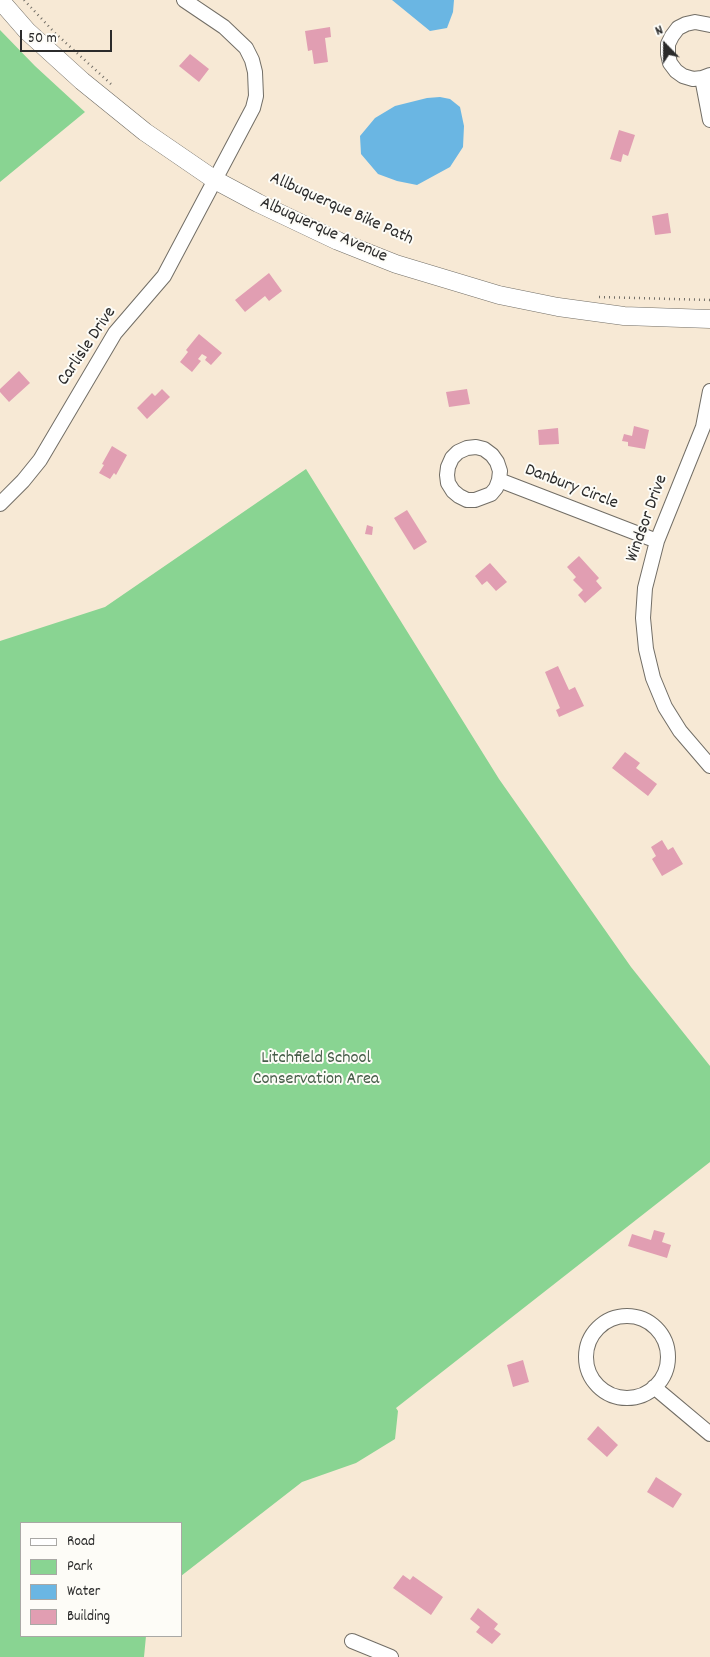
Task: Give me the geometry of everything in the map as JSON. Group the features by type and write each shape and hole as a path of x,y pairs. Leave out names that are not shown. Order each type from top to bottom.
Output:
{"street":[{"name":"Albuquerque Avenue","path":"0,0 27,31 106,102 144,132 215,180 258,203 338,241 396,264 499,295 624,316 710,319"},
{"name":"Carlisle Drive","path":"0,504 23,481 40,460 115,333 164,276 249,120 256,96 255,72 246,48 234,35 184,0"},
{"path":"710,26 695,22 686,24 678,28 668,44 670,63 676,71 692,79 706,77 710,120"},
{"name":"Windsor Drive","path":"710,391 703,427 656,542 645,588 643,618 646,649 654,678 665,706 680,731 710,766"},
{"name":"Danbury Circle","path":"500,480 656,542"},
{"path":"619,1316 629,1316 638,1317 655,1327 661,1334 668,1352 665,1371 654,1387 644,1394 622,1397 610,1394 600,1388 592,1379 586,1357 587,1346 592,1335 600,1326 619,1316"},
{"path":"654,1387 710,1434"},
{"path":"352,1641 391,1657"}],"path":[{"path":"24,0 55,33 114,86"},
{"path":"591,296 710,300"}],"green space":[{"path":"0,30 35,66 85,112 0,182"},
{"name":"Litchfield School Conservation Area","path":"306,469 499,779 631,967 710,1066 710,1162 396,1408 398,1411 395,1439 356,1463 302,1482 182,1575 182,1522 20,1522 20,1637 146,1637 144,1657 0,1657 0,641 105,607"}],"water":[{"path":"392,0 454,0 453,12 447,28 430,31"},
{"path":"440,97 450,99 460,107 464,126 463,147 450,167 417,185 397,181 378,174 361,154 360,136 375,118 395,106 427,98"}],"building":[{"path":"330,27 331,37 325,38 328,62 314,64 312,50 308,51 305,31"},
{"path":"190,54 209,69 199,82 179,66"},
{"path":"619,130 635,135 628,156 623,154 621,162 610,159"},
{"path":"668,213 671,233 655,235 652,216"},
{"path":"269,273 282,291 269,301 265,296 245,312 235,300"},
{"path":"199,334 222,353 211,365 205,360 207,357 202,354 198,359 201,361 192,372 180,362 188,352 186,350"},
{"path":"19,371 30,383 9,402 0,392 0,389"},
{"path":"162,389 170,397 147,419 137,408 152,393 155,396"},
{"path":"467,389 470,404 449,407 446,392"},
{"path":"634,426 649,430 645,449 628,446 628,442 622,441 624,434 632,436"},
{"path":"558,428 559,444 539,445 538,430"},
{"path":"112,446 127,455 116,475 114,473 110,479 99,473"},
{"path":"407,510 427,542 414,550 394,518"},
{"path":"367,525 373,527 372,535 365,534"},
{"path":"579,556 599,578 596,581 602,588 585,603 578,595 583,590 573,580 576,577 567,567"},
{"path":"490,563 507,582 496,591 487,581 482,585 475,576"},
{"path":"558,666 569,690 575,687 584,706 559,717 556,710 560,708 545,672"},
{"path":"625,752 640,763 636,768 657,784 648,796 612,768"},
{"path":"662,840 668,850 673,847 683,864 662,876 652,859 656,856 651,847"},
{"path":"654,1230 665,1233 662,1242 671,1245 667,1258 628,1246 632,1234 651,1240"},
{"path":"523,1360 529,1382 513,1387 507,1365"},
{"path":"598,1426 618,1445 607,1457 587,1439"},
{"path":"656,1477 682,1494 673,1508 647,1492"},
{"path":"403,1575 410,1580 413,1576 443,1597 431,1615 393,1588"},
{"path":"478,1608 498,1624 494,1629 501,1634 492,1644 476,1632 480,1627 470,1619"}]}
